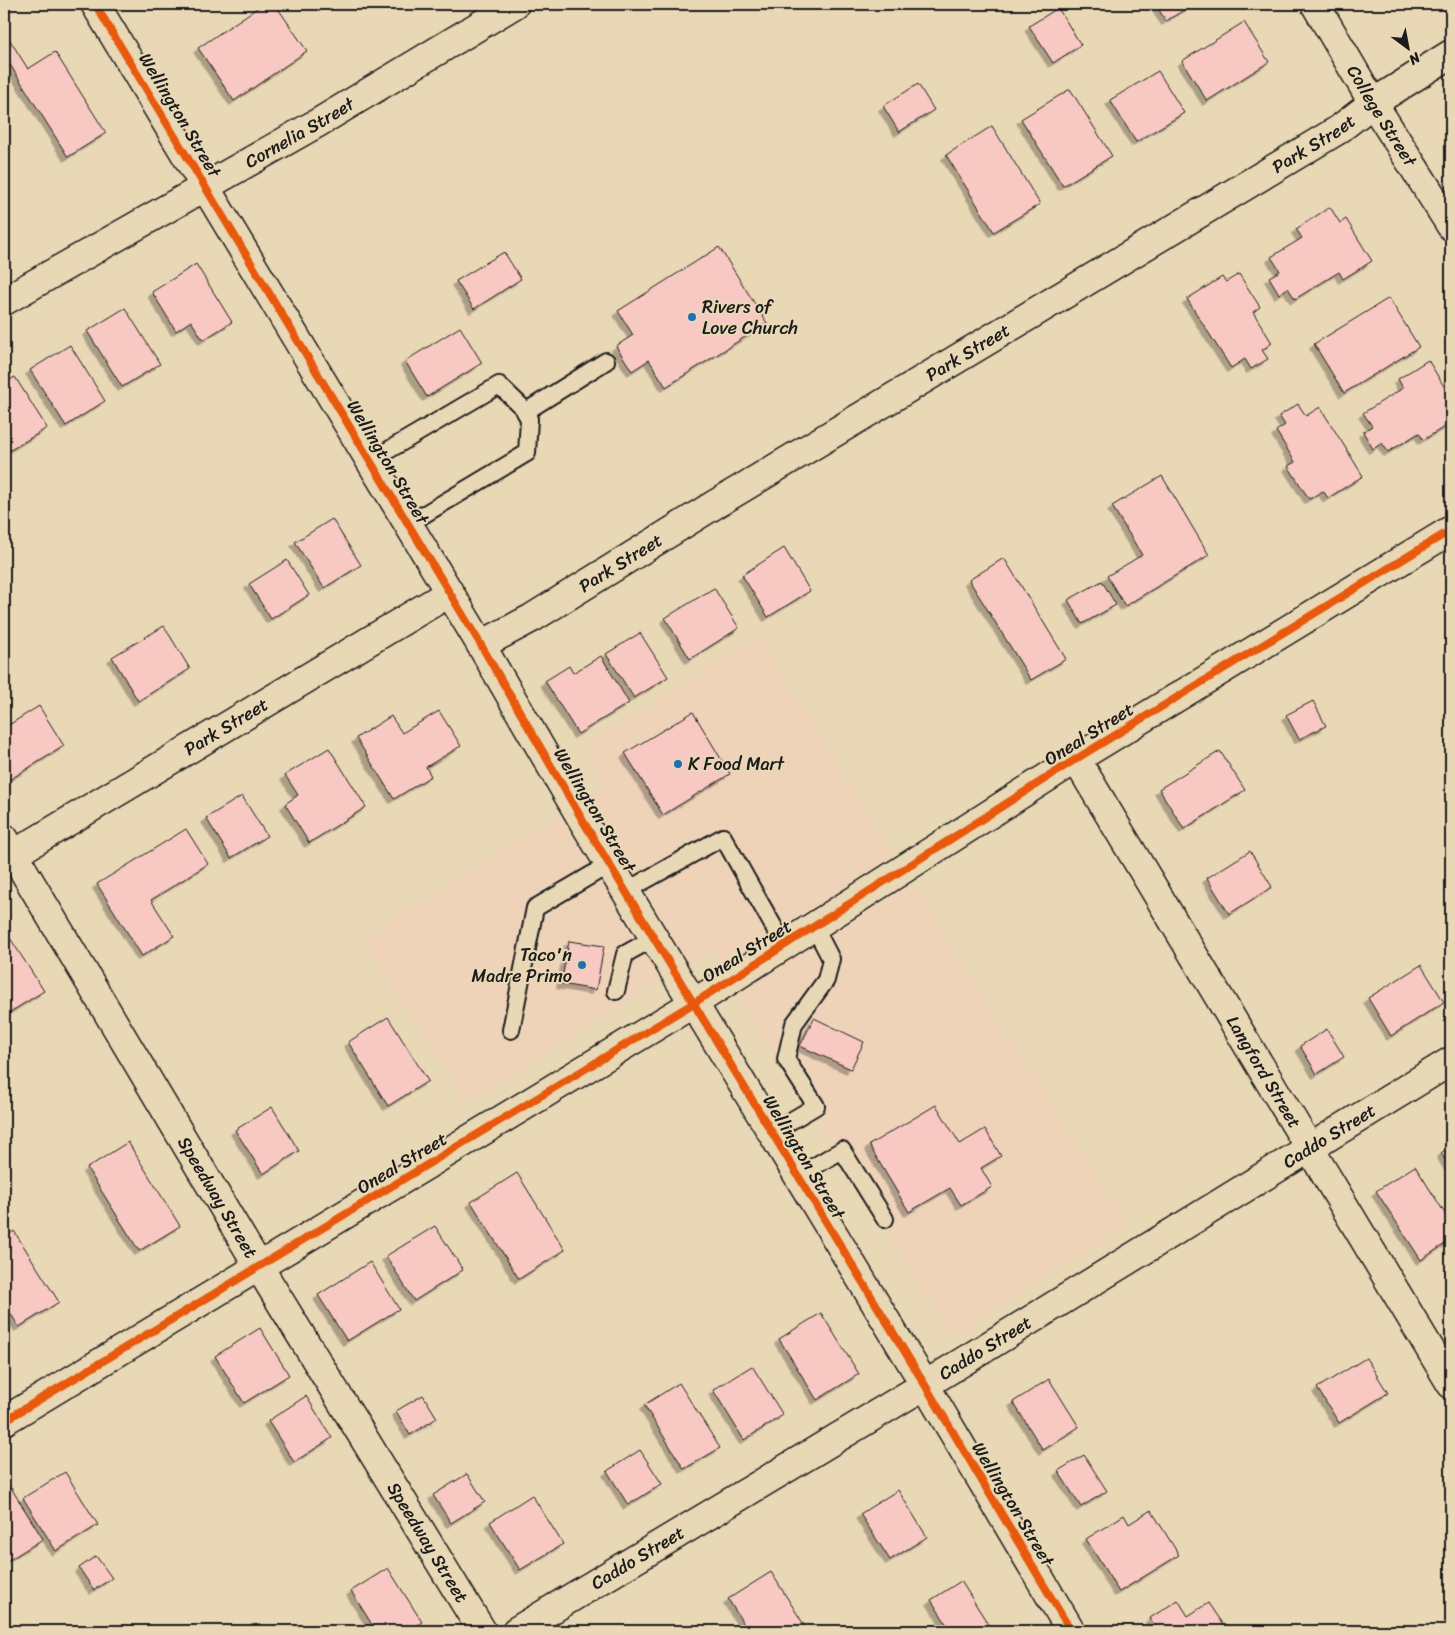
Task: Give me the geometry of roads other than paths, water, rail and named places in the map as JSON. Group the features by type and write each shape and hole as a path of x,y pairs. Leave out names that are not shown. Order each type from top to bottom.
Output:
{"street":[{"name":"Wellington Street","path":"95,4 206,186 654,938 925,1385 1071,1631"},
{"name":"Cornelia Street","path":"4,301 321,120 515,4"},
{"name":"College Street","path":"1315,4 1373,103 1451,226"},
{"name":"Park Street","path":"481,645 532,618 714,505 1330,135 1373,103 1451,54"},
{"name":"Oneal Street","path":"4,1421 694,1003 1076,759 1451,530"},
{"name":"Park Street","path":"7,851 450,593"},
{"name":"Langford Street","path":"1076,759 1451,1384"},
{"name":"Speedway Street","path":"7,851 482,1631"},
{"name":"Caddo Street","path":"516,1631 925,1385 1451,1061"}],"lane":[{"path":"525,412 606,361"},
{"path":"370,461 499,385 523,408 529,419 527,454 408,524"},
{"path":"626,891 723,837 784,945"},
{"path":"512,1030 535,908 610,864"},
{"path":"772,1132 816,1106 786,1059 794,1024 826,980 831,959 814,926"},
{"path":"616,991 625,954 654,938"},
{"path":"798,1176 842,1150 885,1219"}],"place":[{"name":"Rivers of Love Church","path":"692,317"},
{"name":"K Food Mart","path":"678,764"},
{"name":"Taco'n Madre Primo","path":"582,965"}]}
